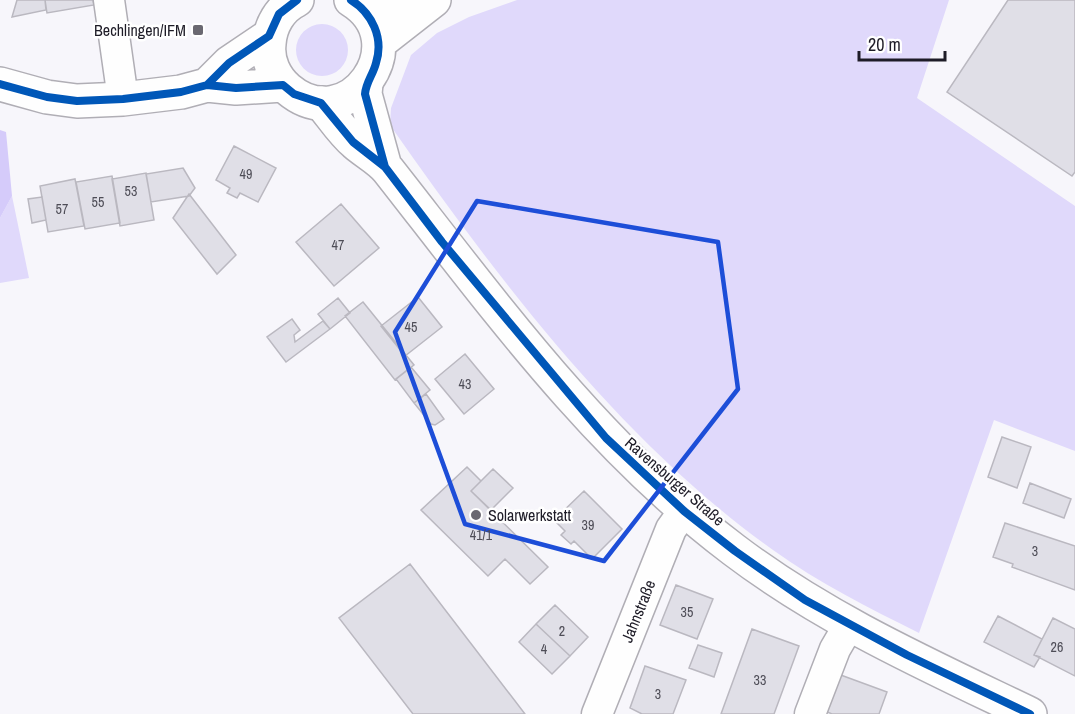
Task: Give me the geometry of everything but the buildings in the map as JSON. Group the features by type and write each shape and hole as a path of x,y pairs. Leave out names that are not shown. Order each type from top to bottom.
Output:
{"street":[{"path":"109,0 123,99"},
{"path":"295,0 279,14 269,36 271,65 283,85 294,94 321,103 345,99 366,84 376,64 379,43 373,22 356,4"},
{"path":"356,4 394,0"},
{"path":"379,43 425,0"},
{"path":"207,85 229,63 269,36"},
{"path":"0,84 47,97 77,100 123,99 181,92 207,85 236,88 283,85"},
{"name":"Ravensburger Straße","path":"366,84 365,94 385,167"},
{"name":"Ravensburger Straße","path":"321,103 353,142 385,167 442,242 606,438 684,511 735,551 805,600 849,625 1030,714"},
{"name":"Jahnstraße","path":"597,714 671,529 684,511"},
{"path":"810,714 835,649 849,625"}],"highlighted area":[{"path":"477,201 718,242 738,389 604,561 465,524 395,332"}],"shaded area":[{"path":"517,0 949,0 917,98 1075,206 1075,451 994,420 919,633 844,594 790,562 717,507 664,459 564,354 518,298 473,241 390,125 391,108 411,55 437,33 469,17"},
{"path":"322,24 332,26 340,32 346,40 348,50 346,60 340,68 332,74 322,76 312,74 304,68 298,60 296,50 298,40 304,32 312,26"},
{"path":"0,130 6,132 12,196 0,218"},
{"path":"12,196 29,278 0,283 0,218"}],"cycle path":[{"path":"207,85 229,63 269,36 279,14 297,0"},
{"path":"351,0 365,12 377,36 378,54 365,94 385,167"},
{"path":"0,84 47,97 77,101 123,99 181,92 207,85 236,88 283,85 294,94 321,103 353,142 385,167 442,242 606,438 684,511 735,551 805,600 907,655 1030,714"}],"place":[{"name":"Bechlingen/IFM","path":"198,30"},
{"name":"Solarwerkstatt","path":"476,515"}]}
